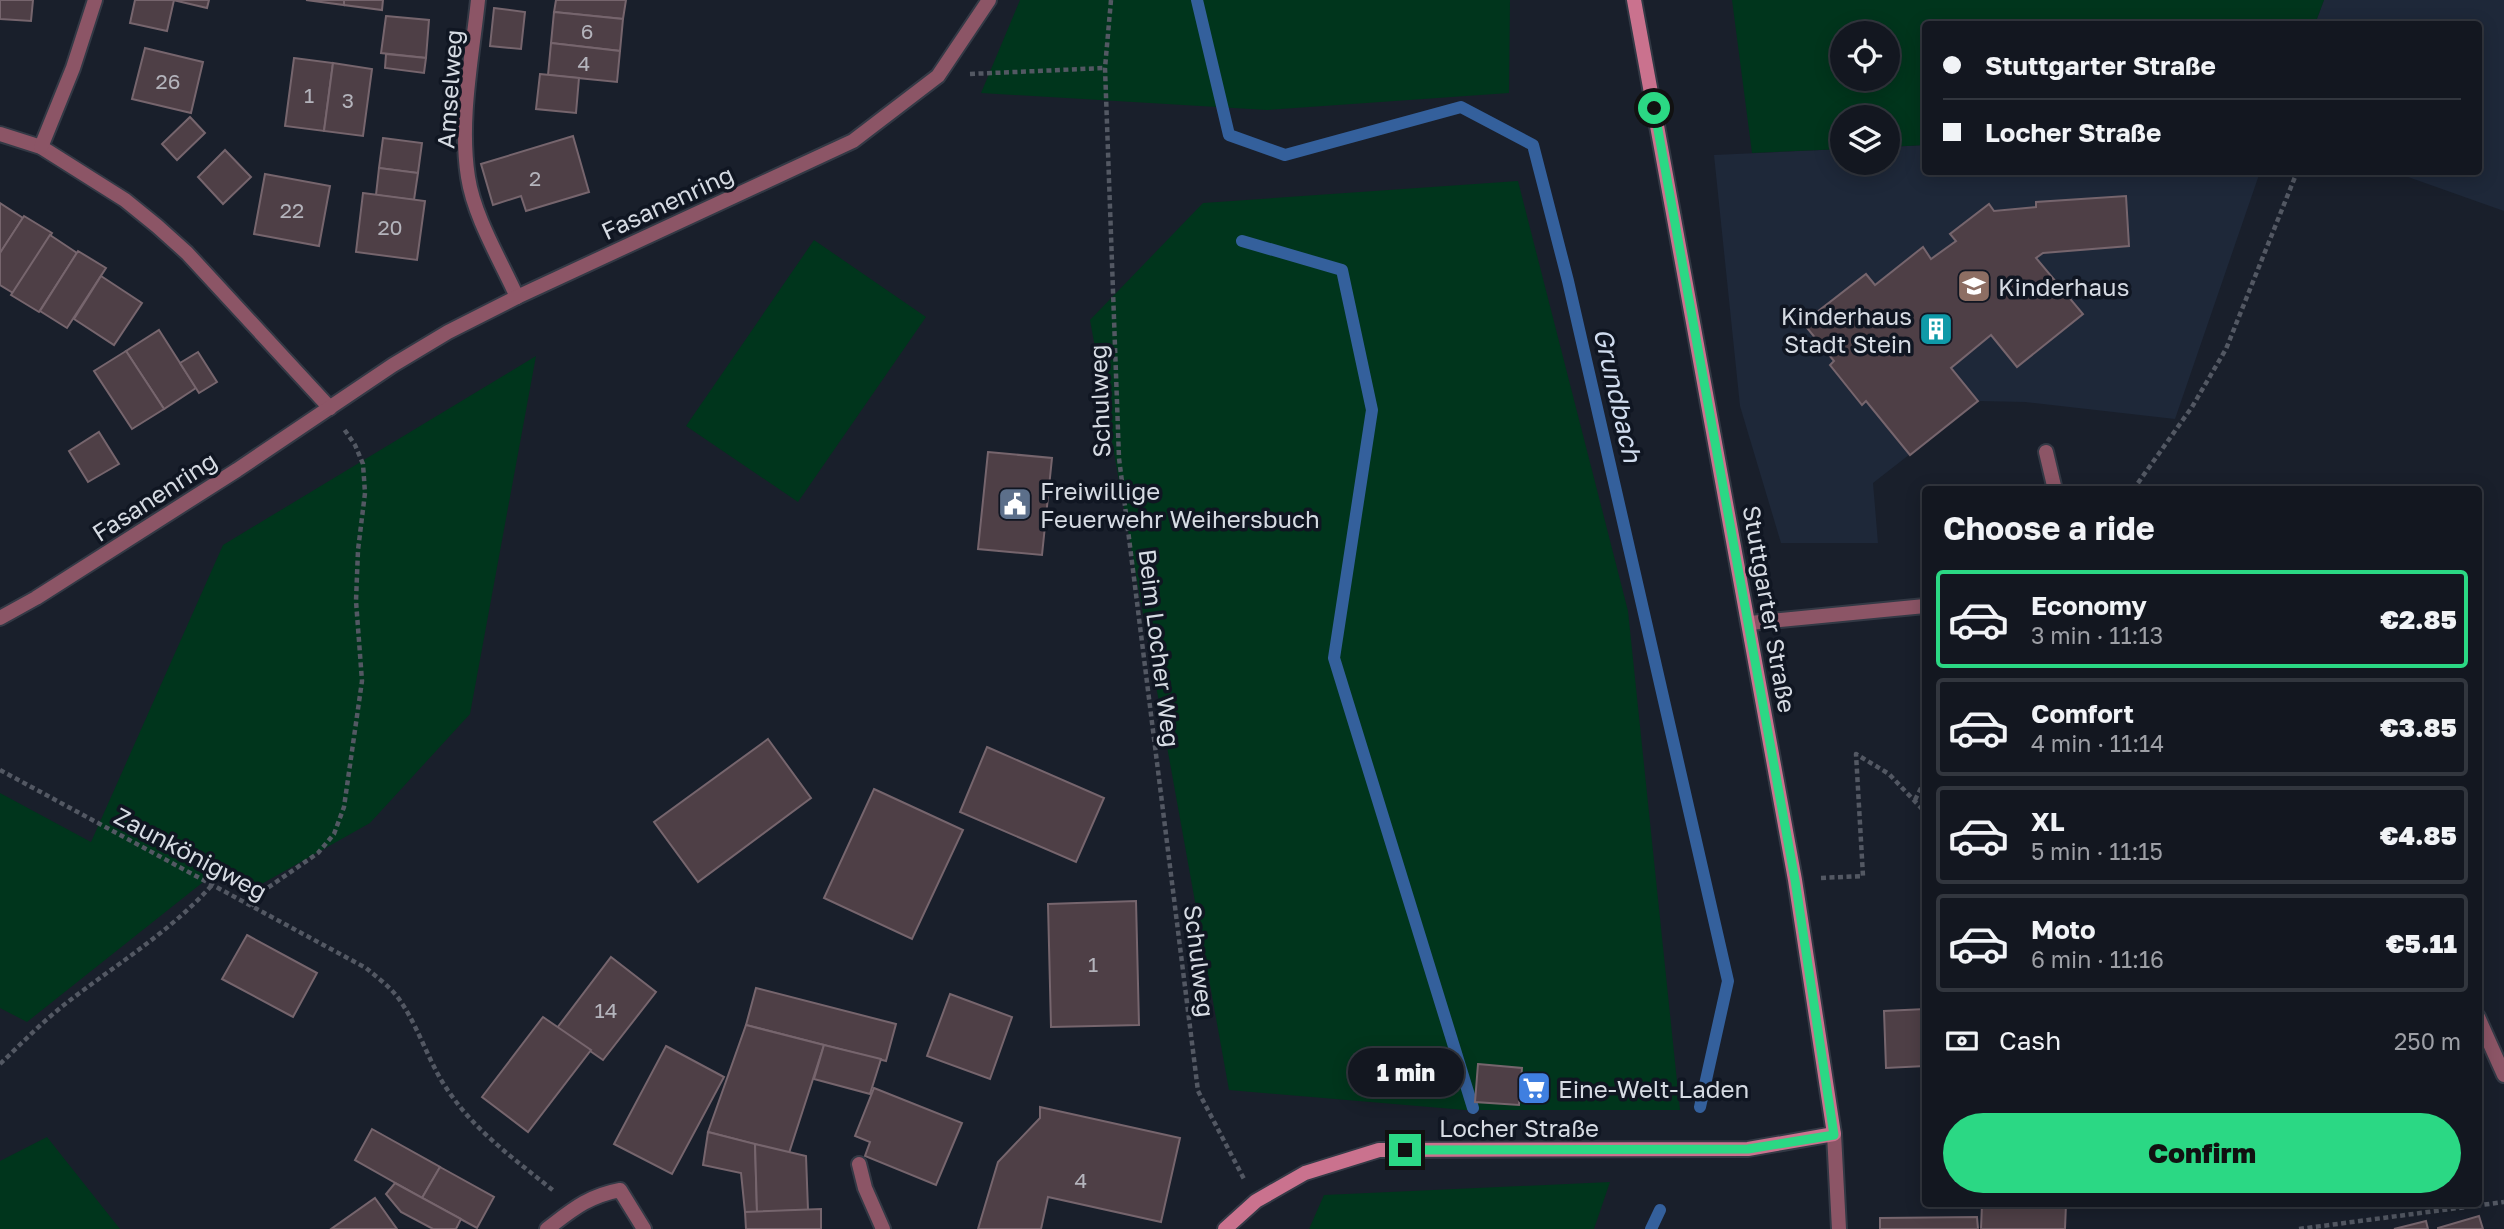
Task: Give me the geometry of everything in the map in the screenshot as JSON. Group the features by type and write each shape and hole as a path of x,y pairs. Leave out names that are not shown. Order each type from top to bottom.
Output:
{"street":[{"path":"41,147 74,68 95,0"},
{"name":"Amselweg","path":"478,0 466,119 468,178 478,211 517,297"},
{"name":"Fasanenring","path":"0,618 36,598 393,365 448,332 517,297 853,141 938,76 989,0"},
{"name":"Stuttgarter Straße","path":"1634,0 1795,880 1834,1135 1839,1229"},
{"path":"0,134 41,147 125,200 157,226 187,253 330,408"},
{"path":"2046,452 2053,486"},
{"path":"1750,623 1922,606"},
{"path":"2482,1026 2504,1075"},
{"name":"Locher Straße","path":"1225,1229 1256,1201 1305,1172 1379,1150 1748,1149 1834,1135"},
{"path":"859,1164 865,1188 883,1229"},
{"path":"547,1229 599,1194 620,1191 644,1229"}],"path":[{"name":"Schulweg","path":"1111,0 1105,68 1119,458 1198,1091 1250,1189"},
{"path":"938,76 1105,68"},
{"path":"2136,486 2192,407 2226,349 2296,175"},
{"path":"251,906 265,889 318,853 334,834 344,807 362,681 356,601 365,478 363,464 355,445 330,408"},
{"path":"1795,880 1863,876 1856,754 1889,774 1922,808"},
{"name":"Zaunkönigweg","path":"0,770 366,968 387,985 401,1002 435,1070 483,1133 575,1208"},
{"path":"1915,800 1922,786"},
{"path":"0,1064 46,1020 159,935 195,904 212,885"},
{"path":"2482,1205 2504,1202"},
{"path":"2300,1229 2466,1207"}],"shaded area":[{"path":"2324,0 2504,0 2504,211 2402,175 2482,175 2482,21 2316,21"},
{"name":"Kinderhaus","path":"1922,145 1922,175 2259,175 2175,419 2025,402 1978,401 1873,483 1878,543 1781,543 1740,406 1714,155 1830,150 1830,175 1900,175 1900,146"}],"green space":[{"path":"1020,0 1510,0 1509,93 1267,110 981,93"},
{"path":"1732,0 2324,0 2316,21 1922,21 1922,145 1900,146 1900,105 1830,105 1830,150 1752,153"},
{"path":"1518,181 1628,611 1680,1110 1465,1110 1229,1090 1090,320 1203,203"},
{"path":"814,240 926,317 798,502 686,426"},
{"path":"536,356 470,714 370,823 251,890 212,875 27,1022 0,1008 0,793 91,842 223,545"},
{"path":"47,1137 120,1229 0,1229 0,1161"},
{"path":"1610,1182 1594,1229 1309,1229 1324,1195"}],"building":[{"path":"0,0 33,0 31,21 0,19"},
{"path":"135,0 174,0 167,31 130,23"},
{"path":"173,0 209,0 207,8"},
{"path":"306,0 344,0 344,5"},
{"path":"344,0 383,0 382,10 344,5"},
{"path":"556,0 626,0 623,19 554,12"},
{"path":"494,8 525,12 521,49 490,46"},
{"path":"554,12 623,19 620,51 551,43"},
{"path":"386,16 429,20 426,58 381,53"},
{"path":"551,43 620,51 617,82 548,75"},
{"path":"145,48 203,62 191,113 132,99"},
{"path":"386,54 426,58 424,73 385,68"},
{"path":"294,58 333,63 324,131 285,126"},
{"path":"333,63 372,69 363,136 324,131"},
{"path":"540,74 579,78 576,113 536,109"},
{"path":"190,117 205,133 177,160 162,144"},
{"path":"573,136 589,192 526,211 521,196 493,205 481,164"},
{"path":"383,138 422,143 418,173 379,168"},
{"path":"225,150 251,177 223,204 198,177"},
{"path":"379,168 418,173 414,200 376,195"},
{"path":"265,174 330,186 319,246 254,234"},
{"path":"363,193 425,201 417,260 356,252"},
{"name":"Kinderhaus Stadt Stein","path":"2126,196 2129,246 2043,253 2036,258 2083,314 2017,367 1991,335 1951,368 1978,401 1910,455 1866,401 1862,405 1830,365 1834,361 1803,323 1866,274 1875,285 1923,247 1931,259 1956,241 1950,234 1989,204 1994,211 2036,207 2036,202"},
{"path":"0,203 23,218 0,253"},
{"path":"24,216 52,233 13,293 0,285 0,253"},
{"path":"50,235 77,253 39,312 11,295"},
{"path":"78,251 106,268 67,328 40,311"},
{"path":"101,276 142,303 114,345 74,319"},
{"path":"159,330 196,388 164,409 126,351"},
{"path":"126,351 164,409 132,429 94,371"},
{"path":"198,352 217,382 199,393 180,363"},
{"path":"99,432 119,464 88,482 69,451"},
{"name":"Freiwillige Feuerwehr Weihersbuch","path":"988,452 1052,458 1042,555 978,549"},
{"path":"768,739 811,798 698,882 654,822"},
{"path":"987,747 1104,798 1076,862 960,812"},
{"path":"874,789 963,830 912,939 824,898"},
{"path":"1136,901 1139,1025 1051,1027 1048,904"},
{"path":"247,935 317,973 293,1017 222,979"},
{"path":"611,957 656,992 603,1060 557,1028"},
{"path":"756,988 896,1024 886,1061 746,1025"},
{"path":"950,994 1012,1017 990,1079 927,1056"},
{"path":"1922,1009 1922,1066 1886,1068 1884,1011"},
{"path":"543,1017 591,1050 528,1132 482,1097"},
{"path":"746,1025 824,1045 789,1153 708,1132"},
{"path":"824,1045 881,1059 870,1094 814,1079"},
{"path":"666,1046 724,1077 672,1174 614,1144"},
{"path":"1478,1064 1522,1068 1519,1105 1475,1102"},
{"path":"874,1088 962,1123 936,1185 865,1156 870,1142 855,1136"},
{"path":"1040,1107 1180,1138 1161,1222 1048,1197 1041,1229 978,1229 998,1162 1040,1118"},
{"path":"372,1129 440,1167 422,1198 355,1160"},
{"path":"708,1132 755,1144 757,1212 745,1212 741,1173 703,1165"},
{"path":"755,1144 806,1156 808,1210 757,1212"},
{"path":"440,1167 494,1197 477,1228 422,1198"},
{"path":"395,1183 461,1219 456,1229 433,1229 401,1212 386,1194"},
{"path":"375,1198 397,1229 331,1229"},
{"path":"1982,1207 2066,1207 2065,1229 1981,1229"},
{"path":"821,1209 821,1229 746,1229 745,1212"},
{"path":"2479,1216 2483,1229 2438,1229 2438,1228"},
{"path":"1977,1217 1978,1229 1880,1229 1880,1218"},
{"path":"2426,1221 2428,1229 2394,1229"}],"waterway":[{"name":"Grundbach","path":"1197,0 1229,135 1285,155 1461,107 1533,145 1568,281 1728,981 1700,1107"},
{"path":"1242,241 1342,270 1372,410 1334,658 1473,1108"},
{"name":"Grundbach","path":"1651,1229 1660,1210"}],"place":[{"name":"Kinderhaus","path":"1974,286"},
{"name":"Kinderhaus Stadt Stein","path":"1936,329"},
{"name":"Freiwillige Feuerwehr Weihersbuch","path":"1015,504"},
{"name":"Eine-Welt-Laden","path":"1534,1088"}],"route":[{"path":"1405,1150 1748,1149 1834,1135 1795,880 1750,623 1654,108"}]}
